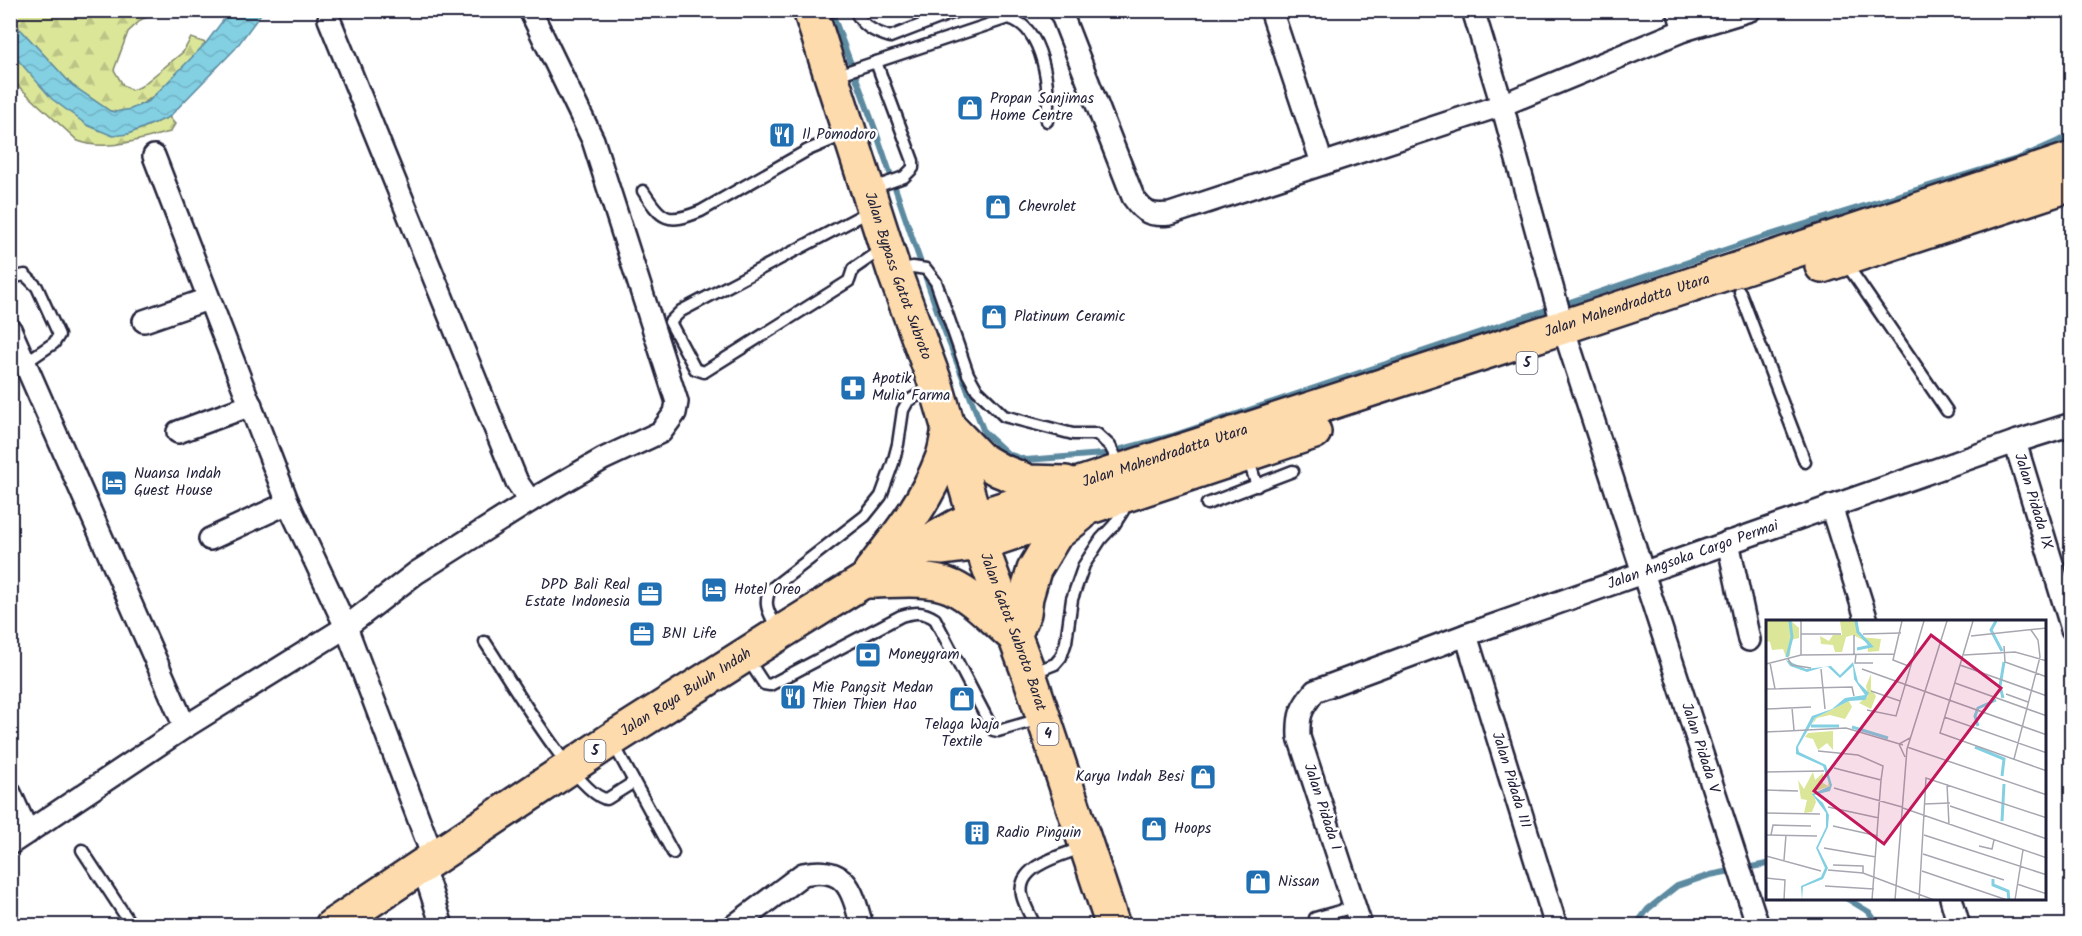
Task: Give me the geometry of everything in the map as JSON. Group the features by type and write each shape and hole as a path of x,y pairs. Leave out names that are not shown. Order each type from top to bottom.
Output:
{"main road":[{"name":"Jalan Bypass Gatot Subroto","path":"819,12 831,77 936,385 978,530"},
{"name":"Jalan Mahendradatta Utara","path":"1106,489 1247,454 2072,159"},
{"name":"Jalan Mahendradatta Utara","path":"978,530 1568,338 1740,292 2072,184"},
{"path":"949,427 980,459 999,470 1029,482 1106,489"},
{"path":"862,582 920,507 943,458 949,427"},
{"path":"862,582 919,580 949,586 975,602 1014,636 1024,613 1030,582 1055,535 1106,489"},
{"name":"Jalan Raya Buluh Indah","path":"332,926 611,740 862,582 926,547 938,537 978,530"},
{"name":"Jalan Gatot Subroto Barat","path":"978,530 1029,674 1113,926"}],"street":[{"path":"10,793 19,838 185,727 346,627 416,573 530,501 603,459 661,432 675,412 677,402 592,140 530,10"},
{"path":"1060,10 1133,197 1141,209 1155,215 1170,214 1502,105 1681,20 1750,10"},
{"path":"1271,10 1322,163"},
{"name":"Jalan Pidada V","path":"1473,10 1568,338 1758,926"},
{"path":"329,19 517,482 530,501"},
{"path":"154,156 288,503 346,627 428,860 442,926"},
{"path":"144,321 208,298"},
{"path":"10,329 185,727"},
{"path":"178,432 251,405"},
{"name":"Jalan Angsoka Cargo Permai","path":"1315,691 1728,542 2072,424"},
{"name":"Jalan Pidada IX","path":"2015,442 2072,629"},
{"path":"210,539 288,503"},
{"path":"1831,506 1867,620"},
{"path":"1728,542 1749,640"},
{"name":"Jalan Pidada III","path":"1466,635 1556,926"},
{"name":"Jalan Pidada I","path":"1315,691 1304,705 1298,719 1299,737 1358,916"},
{"path":"734,926 803,874 817,871 831,872 853,894 862,926"},
{"path":"1952,900 1959,926"}],"lane":[{"path":"855,10 870,29 890,36 960,10"},
{"path":"831,77 1008,18 1016,20 1027,30 1037,45 1049,91 1047,121"},
{"path":"876,62 914,161 913,168 872,199 681,311 670,322 695,369 704,372 849,282 852,272 860,263 891,258 913,267 926,269 936,282 968,374 977,390 1004,416 1073,434 1097,434 1110,446 1106,489 1123,511 1084,565 1072,599 1066,642 1061,657 1054,664 1029,674"},
{"path":"644,191 658,212 669,218 684,218 701,211 808,150 850,133"},
{"path":"1844,259 1947,411"},
{"path":"10,278 25,275 37,286 59,335 54,343 26,362"},
{"path":"1740,292 1804,462"},
{"path":"780,633 765,603 766,595 865,516 881,496 893,463 903,410 908,401 936,385"},
{"path":"1247,454 1257,486"},
{"path":"1207,504 1293,471"},
{"path":"744,655 764,684 770,685 901,616 924,612 935,619 993,730 998,731 1043,718"},
{"path":"485,642 569,768 600,799 607,799 634,782"},
{"path":"611,740 673,853"},
{"path":"1035,926 1021,894 1023,878 1032,869 1087,846"},
{"path":"82,850 132,926"},
{"path":"1315,918 1358,916"}],"green space":[{"path":"10,11 166,11 142,19 128,32 114,70 123,85 131,90 140,87 183,52 191,38 206,43 150,99 123,111 110,111 72,85 11,21"},
{"path":"10,52 128,134 169,117 175,124 170,132 124,143 100,145 78,141 17,85 11,84"}],"water":[{"path":"230,11 263,11 235,49 169,117 128,134 113,136 87,125 52,99 11,52 11,21 72,85 110,111 115,112 131,109 149,101 206,43"}],"waterway":[{"path":"831,10 875,129 940,319 984,432 1008,454 1026,460 1103,454 1172,436 1757,239 2020,158 2072,135"},
{"path":"1635,926 1648,909 1677,886 1710,875 1766,864"},
{"path":"1849,900 1869,912 1879,926"}],"place":[{"name":"Propan Sanjimas Home Centre","path":"970,108"},
{"name":"Il Pomodoro","path":"782,135"},
{"name":"Chevrolet","path":"998,207"},
{"name":"Platinum Ceramic","path":"994,317"},
{"name":"Apotik Mulia Farma","path":"853,388"},
{"name":"Nuansa Indah Guest House","path":"114,483"},
{"name":"Hotel Oreo","path":"714,590"},
{"name":"DPD Bali Real Estate Indonesia","path":"650,594"},
{"name":"BNI Life","path":"642,634"},
{"name":"Moneygram","path":"868,655"},
{"name":"Mie Pangsit Medan Thien Thien Hao","path":"793,697"},
{"name":"Telaga Waja Textile","path":"962,699"},
{"name":"Karya Indah Besi","path":"1203,777"},
{"name":"Hoops","path":"1154,829"},
{"name":"Radio Pinguin","path":"977,833"},
{"name":"Nissan","path":"1258,882"}]}
